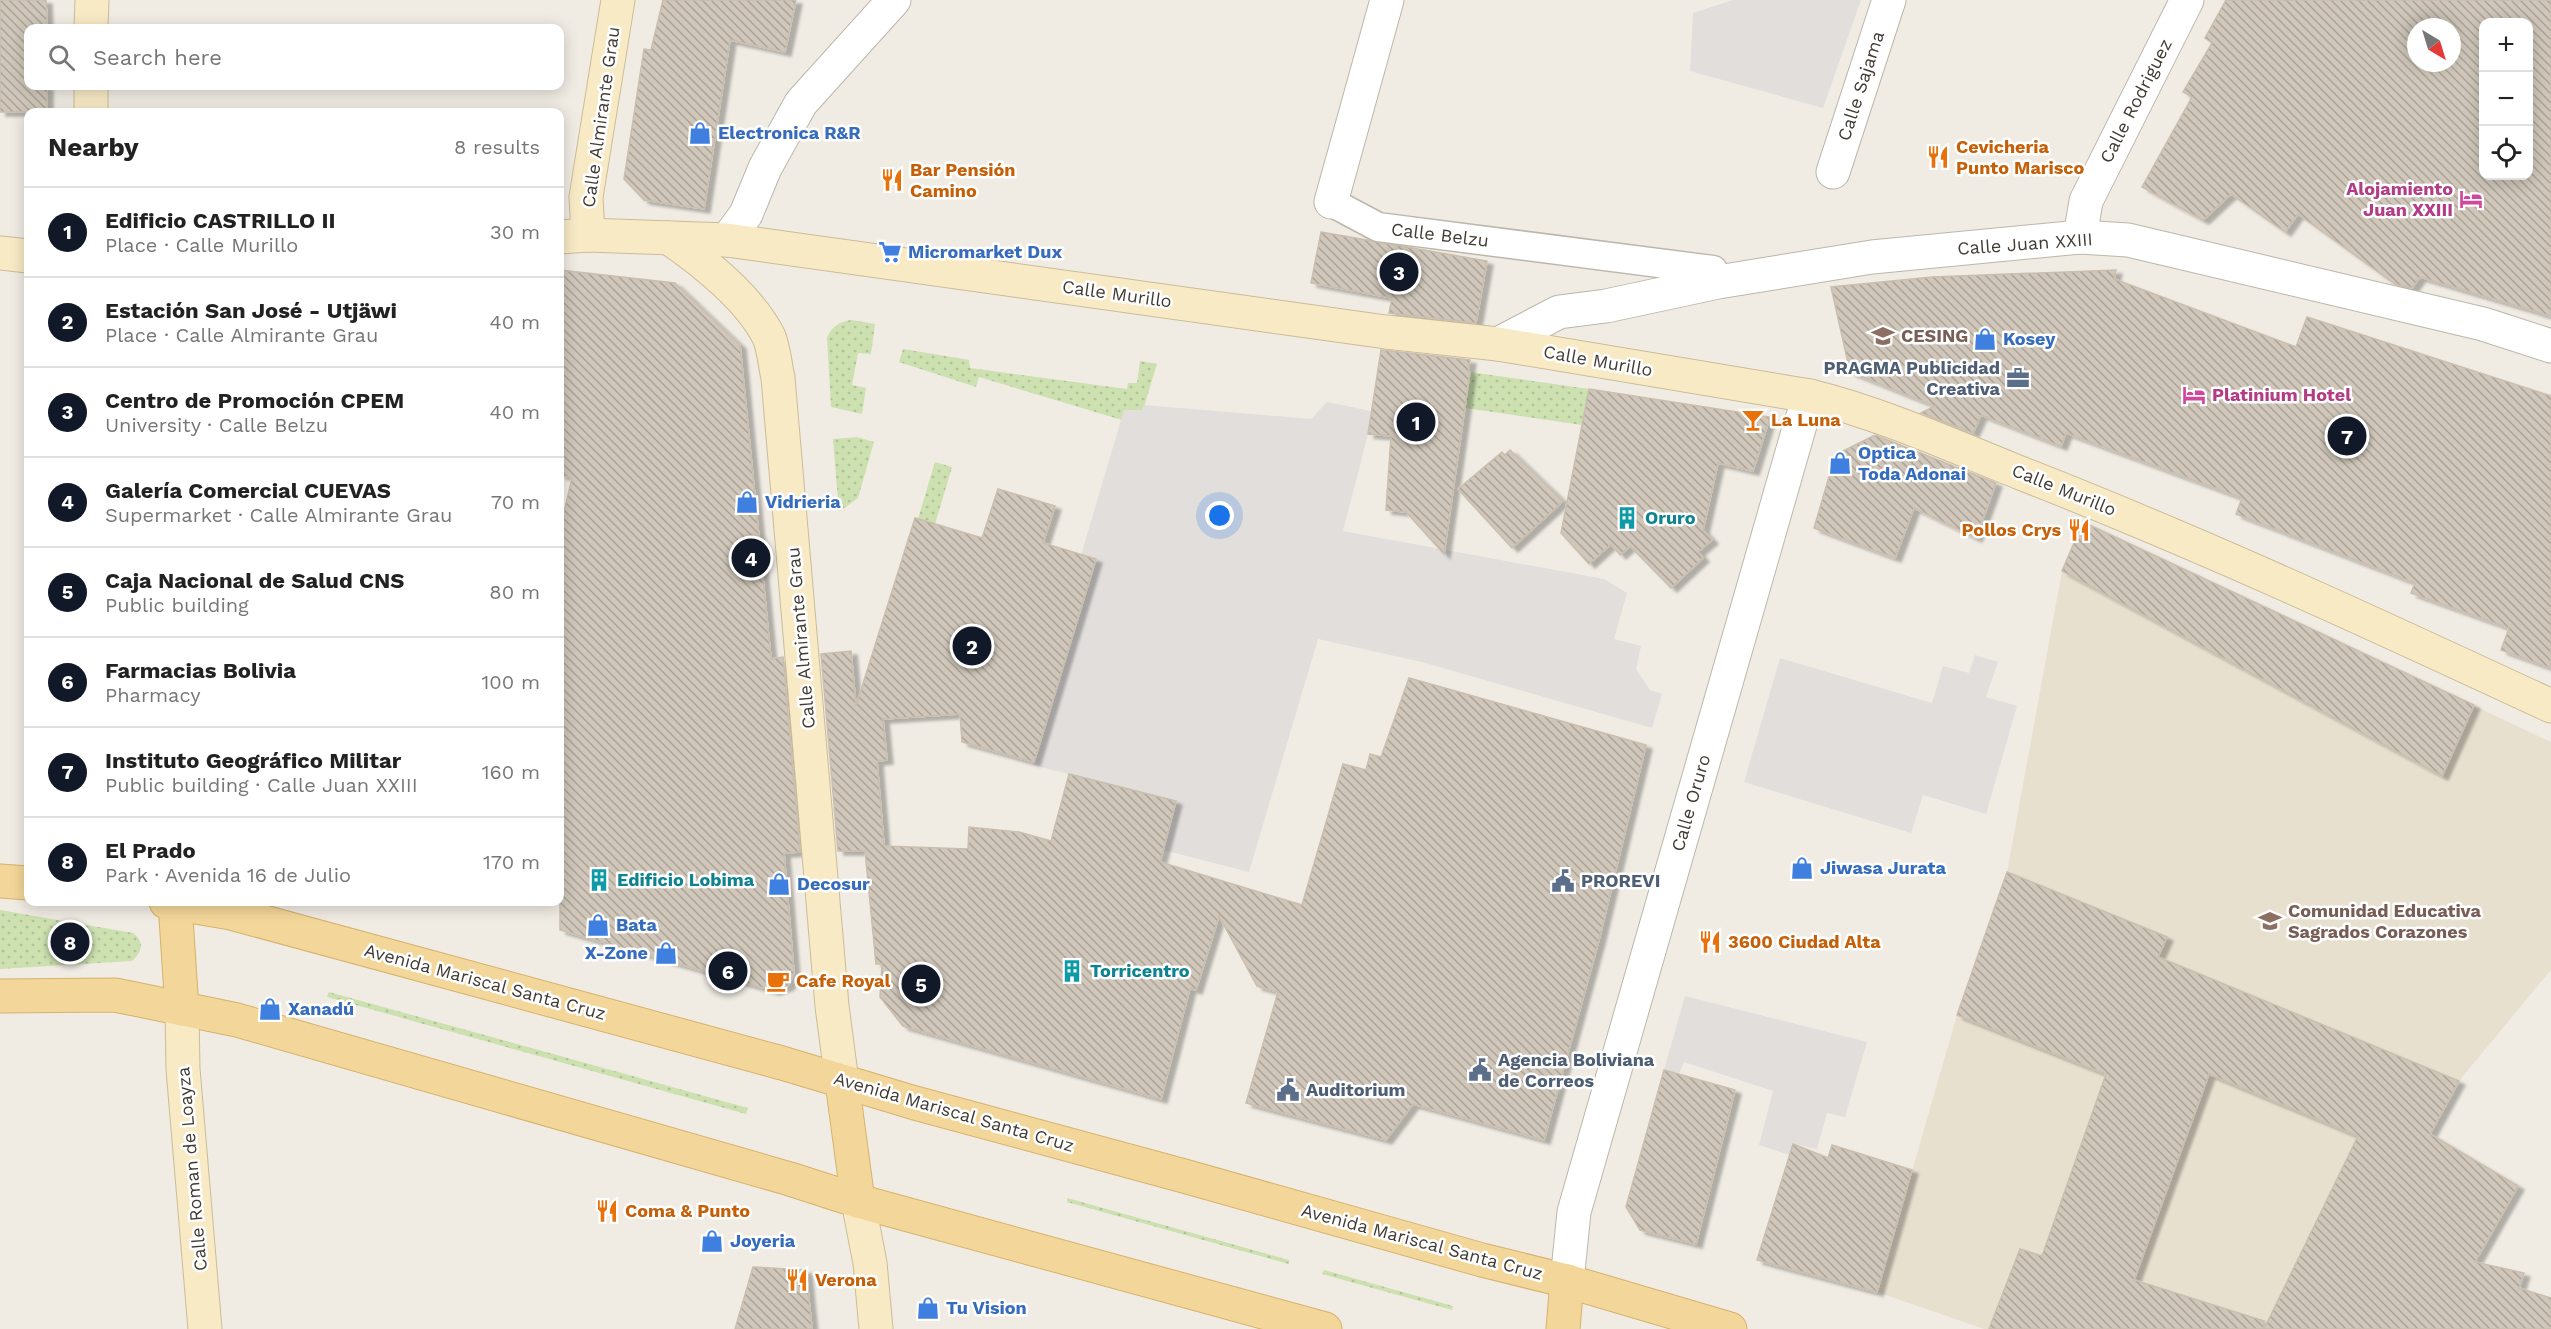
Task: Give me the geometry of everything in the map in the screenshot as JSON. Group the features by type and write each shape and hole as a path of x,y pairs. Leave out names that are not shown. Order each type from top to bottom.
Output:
{"main road":[{"path":"91,24 92,0"},
{"name":"Calle Almirante Grau","path":"574,236 586,197 618,0"},
{"path":"91,90 91,108"},
{"name":"Calle Murillo","path":"574,236 727,240 1386,332 1498,344 1810,396 1851,406 2087,499 2340,608 2551,706"},
{"name":"Calle Almirante Grau","path":"669,238 691,253 736,295 758,320 770,339 779,390 832,1006 842,1082"},
{"path":"0,253 24,256"},
{"path":"0,880 24,883"},
{"path":"172,906 182,1009"},
{"name":"Avenida Mariscal Santa Cruz","path":"192,906 242,916 782,1063 842,1082 1482,1260 1567,1281 1730,1329"},
{"path":"0,996 116,995 237,1020 789,1179 858,1201 1325,1329"},
{"name":"Calle Roman de Loayza","path":"182,1009 183,1069 205,1329"},
{"path":"842,1082 858,1201 870,1263 876,1329"},
{"path":"1563,1329 1567,1281"}],"street":[{"path":"727,240 747,214 765,168 801,103 894,0"},
{"name":"Calle Belzu","path":"1387,0 1331,202 1378,227 1713,270 1718,282"},
{"name":"Calle Sajama","path":"1833,172 1889,0"},
{"name":"Calle Rodriguez","path":"2080,237 2086,201 2187,0"},
{"name":"Calle Juan XXIII","path":"1498,344 1559,312 1606,306 1718,282 1872,256 2080,237 2128,240 2483,324 2551,346"},
{"name":"Calle Oruro","path":"1567,1281 1574,1212 1793,448 1810,396"}],"shaded area":[{"path":"1733,0 1861,0 1823,108 1690,71 1693,13"},
{"path":"1327,402 1371,411 1368,434 1343,531 1604,579 1627,593 1614,639 1641,646 1636,669 1650,690 1662,694 1652,728 1422,662 1318,639 1249,872 1163,850 1176,801 1033,765 1095,560 1081,555 1124,410 1142,410 1144,405 1311,419"},
{"name":"Comunidad Educativa Sagrados Corazones","path":"2083,522 2551,742 2551,970 2459,1081 2315,1329 1984,1329 1877,1292 1957,1015 2007,872 2062,571"},
{"path":"1975,655 1998,662 1986,697 2017,706 1986,814 1923,795 1911,833 1744,782 1780,658 1932,703 1943,666 1969,673"},
{"path":"1685,996 1867,1042 1845,1117 1827,1113 1817,1149 1794,1144 1790,1155 1759,1145 1773,1091 1684,1062 1679,1074 1664,1070"}],"green space":[{"path":"851,320 875,324 871,354 858,353 852,385 866,388 862,414 831,407 827,337 837,325"},
{"path":"903,349 969,360 970,368 1127,389 1128,383 1137,383 1140,361 1157,364 1143,410 1124,410 1122,420 979,377 976,387 899,362"},
{"path":"1470,372 1589,389 1582,425 1465,408"},
{"path":"857,437 874,442 858,498 839,512 833,439"},
{"path":"935,462 952,467 935,524 918,519"},
{"path":"0,910 133,933 141,943 140,951 132,961 0,969"},
{"path":"329,992 748,1108 746,1114 327,997"},
{"path":"1067,1198 1289,1260 1289,1264 1067,1202"},
{"path":"1324,1270 1453,1306 1452,1310 1322,1274"}],"building":[{"path":"0,0 46,0 47,24 24,24 24,90 47,90 47,108 24,108 24,112 0,112"},
{"path":"663,0 796,0 785,52 730,40 704,209 644,200 624,179 644,49 651,50"},
{"path":"2226,0 2551,0 2551,316 2420,277 2412,288 2395,284 2298,214 2285,232 2231,194 2203,220 2142,187 2192,97 2183,92 2212,43 2205,38"},
{"path":"1321,232 1487,261 1476,323 1389,313 1392,298 1311,283"},
{"path":"564,270 675,283 740,345 771,659 783,657 800,852 784,853 794,973 788,986 774,991 560,930 560,906 564,906 564,512 572,478 564,476"},
{"path":"2116,270 2114,279 2296,347 2307,317 2551,396 2551,668 2501,650 2509,628 2411,593 2415,583 2236,514 2242,498 2066,433 2061,446 1981,415 1973,433 1921,413 1935,406 1850,372 1831,287 1932,277"},
{"path":"1381,350 1470,360 1444,554 1406,512 1386,510 1391,436 1368,434"},
{"path":"1589,389 1770,417 1753,471 1718,463 1703,530 1712,540 1698,552 1703,558 1671,588 1630,546 1620,555 1611,544 1589,564 1561,533"},
{"path":"1875,435 1996,483 1976,538 1914,508 1895,558 1814,528 1833,463 1839,453"},
{"path":"1510,450 1563,501 1512,548 1458,489 1502,452 1505,455"},
{"path":"998,489 1055,506 1043,543 1096,559 1034,762 962,742 960,714 883,719 887,760 877,761 884,846 968,849 969,827 1019,832 1051,841 1069,774 1176,801 1160,862 1302,905 1343,764 1366,770 1370,754 1381,757 1409,678 1646,745 1599,940 1544,1140 1413,1104 1386,1140 1246,1103 1278,992 1257,986 1219,916 1196,990 1190,988 1161,1099 903,1026 880,997 882,964 876,964 865,851 838,851 821,654 851,651 856,706 915,518 982,538"},
{"path":"2083,522 2474,705 2442,776 2062,571"},
{"path":"2007,872 2167,937 2158,957 2459,1081 2430,1134 2518,1186 2475,1262 2524,1273 2519,1288 2551,1298 2551,1329 2264,1329 2358,1136 2209,1074 2134,1280 2264,1321 2263,1329 1989,1329 2020,1249 2042,1256 2106,1074 1957,1015"},
{"path":"1664,1070 1735,1090 1696,1244 1640,1230 1626,1207"},
{"path":"1793,1144 1828,1158 1832,1145 1912,1170 1877,1292 1757,1260"},
{"path":"753,1267 806,1270 812,1329 735,1329"}],"place":[{"name":"Electronica R&R","path":"700,133"},
{"name":"Cevicheria Punto Marisco","path":"1938,157"},
{"name":"Bar Pensión Camino","path":"892,180"},
{"name":"Alojamiento Juan XXIII","path":"2471,199"},
{"name":"Micromarket Dux","path":"890,252"},
{"name":"Centro de Promoción CPEM","path":"1399,272"},
{"name":"CESING","path":"1883,336"},
{"name":"Kosey","path":"1985,339"},
{"name":"PRAGMA Publicidad Creativa","path":"2018,378"},
{"name":"Platinium Hotel","path":"2194,395"},
{"name":"La Luna","path":"1753,420"},
{"name":"Edificio CASTRILLO II","path":"1416,422"},
{"name":"Instituto Geográfico Militar","path":"2347,436"},
{"name":"Optica Toda Adonai","path":"1840,463"},
{"name":"Vidrieria","path":"747,502"},
{"name":"Oruro","path":"1627,518"},
{"name":"Pollos Crys","path":"2079,530"},
{"name":"Galería Comercial CUEVAS","path":"751,558"},
{"name":"Estación San José - Utjäwi","path":"972,646"},
{"name":"Jiwasa Jurata","path":"1802,868"},
{"name":"Edificio Lobima","path":"599,880"},
{"name":"PROREVI","path":"1563,881"},
{"name":"Decosur","path":"779,884"},
{"name":"Comunidad Educativa Sagrados Corazones","path":"2270,921"},
{"name":"Bata","path":"598,925"},
{"name":"El Prado","path":"70,942"},
{"name":"3600 Ciudad Alta","path":"1710,942"},
{"name":"X-Zone","path":"666,953"},
{"name":"Farmacias Bolivia","path":"728,971"},
{"name":"Torricentro","path":"1072,971"},
{"name":"Cafe Royal","path":"778,981"},
{"name":"Caja Nacional de Salud CNS","path":"921,984"},
{"name":"Xanadú","path":"270,1009"},
{"name":"Agencia Boliviana de Correos","path":"1480,1070"},
{"name":"Auditorium","path":"1288,1090"},
{"name":"Coma & Punto","path":"607,1211"},
{"name":"Joyeria","path":"712,1241"},
{"name":"Verona","path":"797,1280"},
{"name":"Tu Vision","path":"928,1308"}]}
